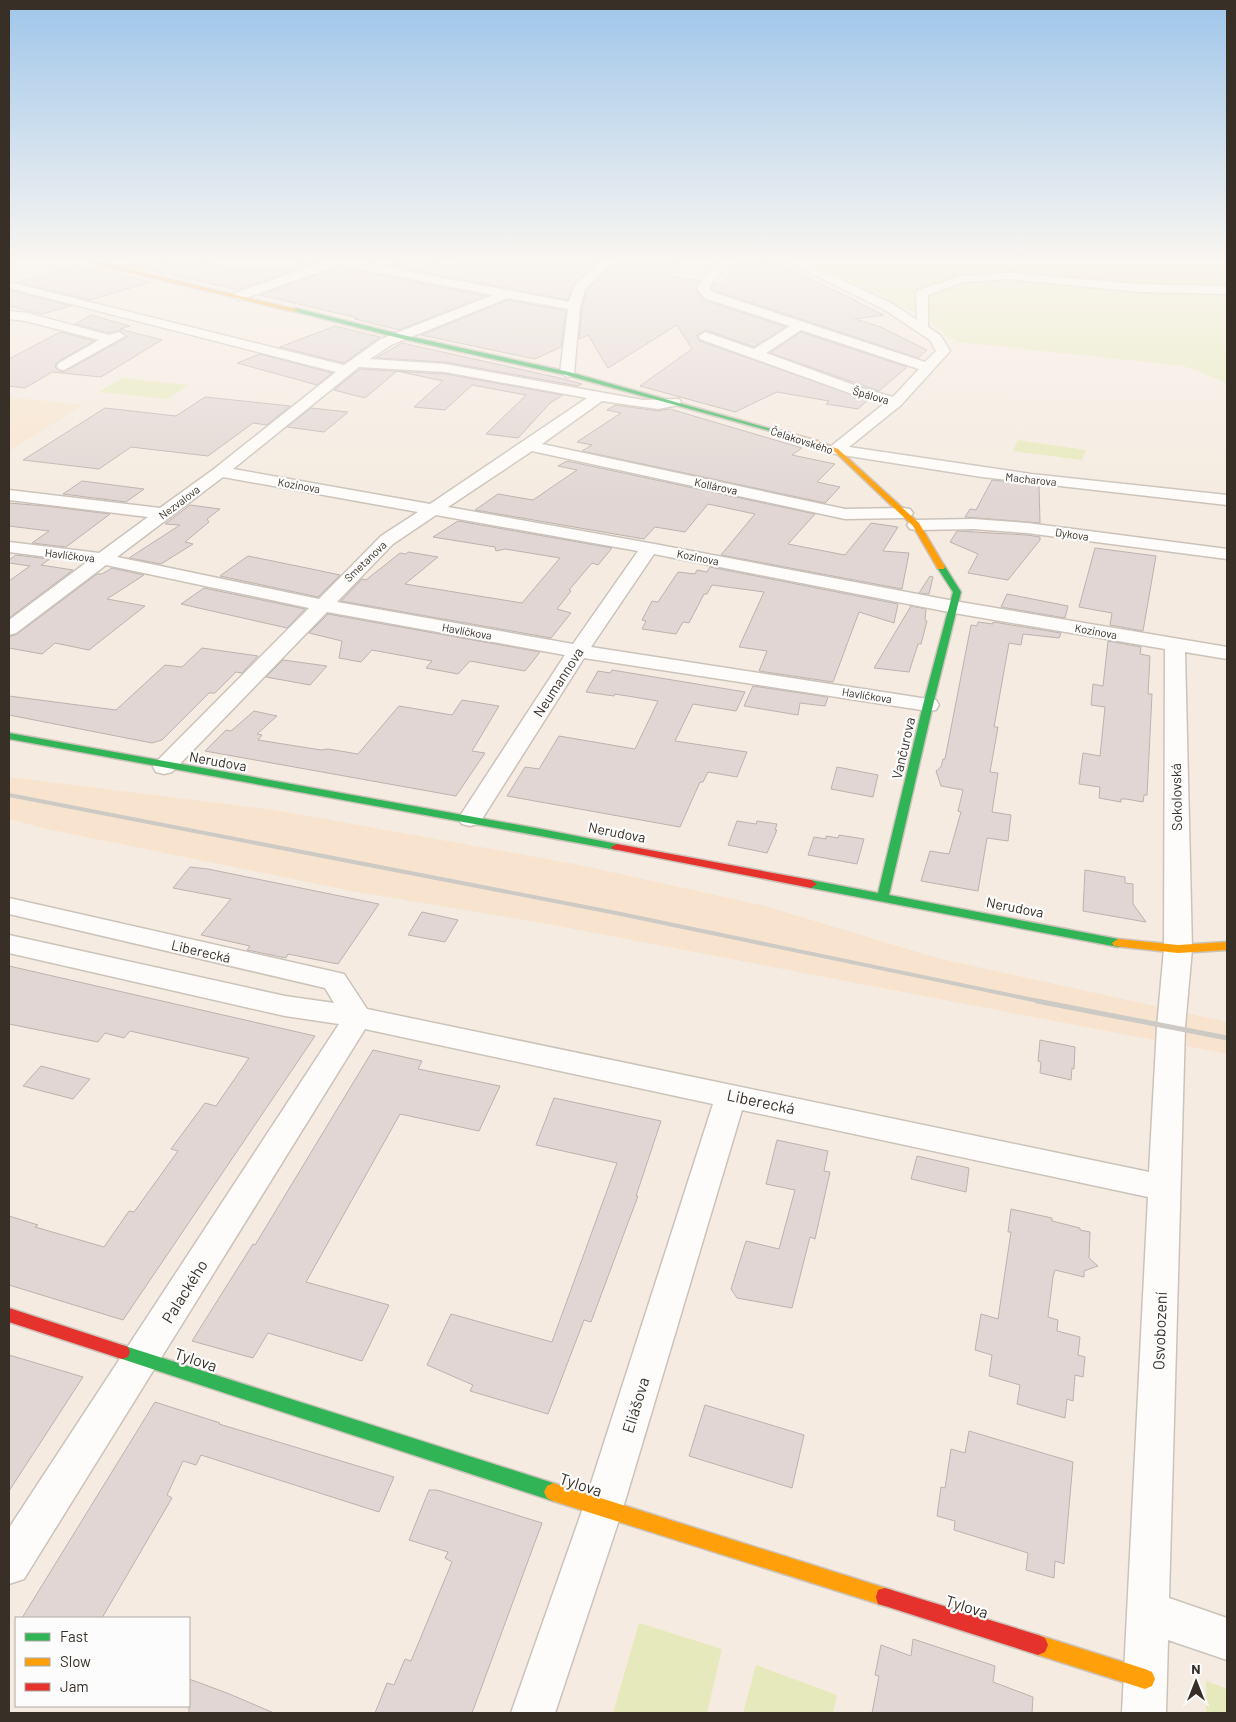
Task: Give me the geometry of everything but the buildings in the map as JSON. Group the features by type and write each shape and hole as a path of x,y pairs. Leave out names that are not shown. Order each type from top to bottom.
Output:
{"street":[{"path":"64,366 108,340"},
{"name":"Čelakovského","path":"232,340 352,367 436,367 651,405 674,402 816,442 836,450 910,519 957,592 954,607"},
{"name":"Nezvalova","path":"9,629 220,472 352,367 386,342 392,340"},
{"path":"418,340 567,373 674,402"},
{"path":"567,373 570,340"},
{"name":"Špálova","path":"717,340 857,391 896,402"},
{"path":"756,354 777,340"},
{"path":"844,340 928,368"},
{"name":"Špálova","path":"836,450 896,402 928,368 943,351 936,340"},
{"name":"Smetanova","path":"164,767 386,540 436,509 600,396"},
{"name":"Kollárova","path":"529,446 845,514 910,519"},
{"name":"Macharova","path":"836,450 997,475 1227,500"},
{"name":"Kozinova","path":"220,472 649,548 954,607 1227,653"},
{"path":"9,495 164,514"},
{"name":"Dykova","path":"910,519 1027,528 1227,554"},
{"name":"Havlíčkova","path":"9,547 102,559 321,605 578,651 928,705"},
{"name":"Neumannova","path":"470,819 578,651 649,548"},
{"name":"Vančurova","path":"883,897 928,705 954,607"},
{"name":"Sokolovská","path":"1175,644 1178,949"},
{"name":"Nerudova","path":"9,736 164,767 470,819 1128,945 1178,949 1223,947"},
{"name":"Liberecká","path":"15,916 334,982 358,1017"},
{"name":"Liberecká","path":"9,944 285,1006 358,1017 1165,1188"},
{"name":"Osvobození","path":"1145,1696 1171,1027 1178,949"},
{"name":"Palackého","path":"9,1564 358,1017"},
{"name":"Eliášova","path":"533,1713 603,1508 731,1095"},
{"name":"Tylova","path":"9,1315 603,1508 1145,1696"},
{"path":"1147,1612 1227,1639"}],"shaded area":[{"path":"9,397 83,405 9,451"},
{"path":"9,777 275,810 575,864 765,906 937,958 1227,1022 1227,1054 548,924 352,891 47,829 9,819"}],"green space":[{"path":"954,340 1227,340 1227,383 1184,366"},
{"path":"122,378 188,385 167,399 99,392"},
{"path":"1018,440 1086,450 1082,460 1013,451"},
{"path":"639,1623 722,1649 707,1713 613,1713"},
{"path":"756,1665 837,1695 833,1713 743,1713"},
{"path":"1206,1681 1227,1689 1227,1713 1206,1713"}],"railway":[{"path":"9,795 616,913 1043,1002"},
{"path":"1037,1001 1227,1038"}],"traffic: fast":[{"path":"418,340 567,373 772,430"},
{"path":"883,897 928,705 957,592 941,567"},
{"path":"9,736 617,847"},
{"path":"811,884 1118,943"},
{"path":"122,1352 553,1492"}],"traffic: slow":[{"path":"772,430 816,442 836,450 916,525 941,567"},
{"path":"1118,943 1178,949 1227,946"},
{"path":"553,1492 885,1597"},
{"path":"1038,1645 1145,1679"}],"traffic: jam":[{"path":"617,847 811,884"},
{"path":"9,1315 122,1352"},
{"path":"885,1597 1038,1645"}]}
